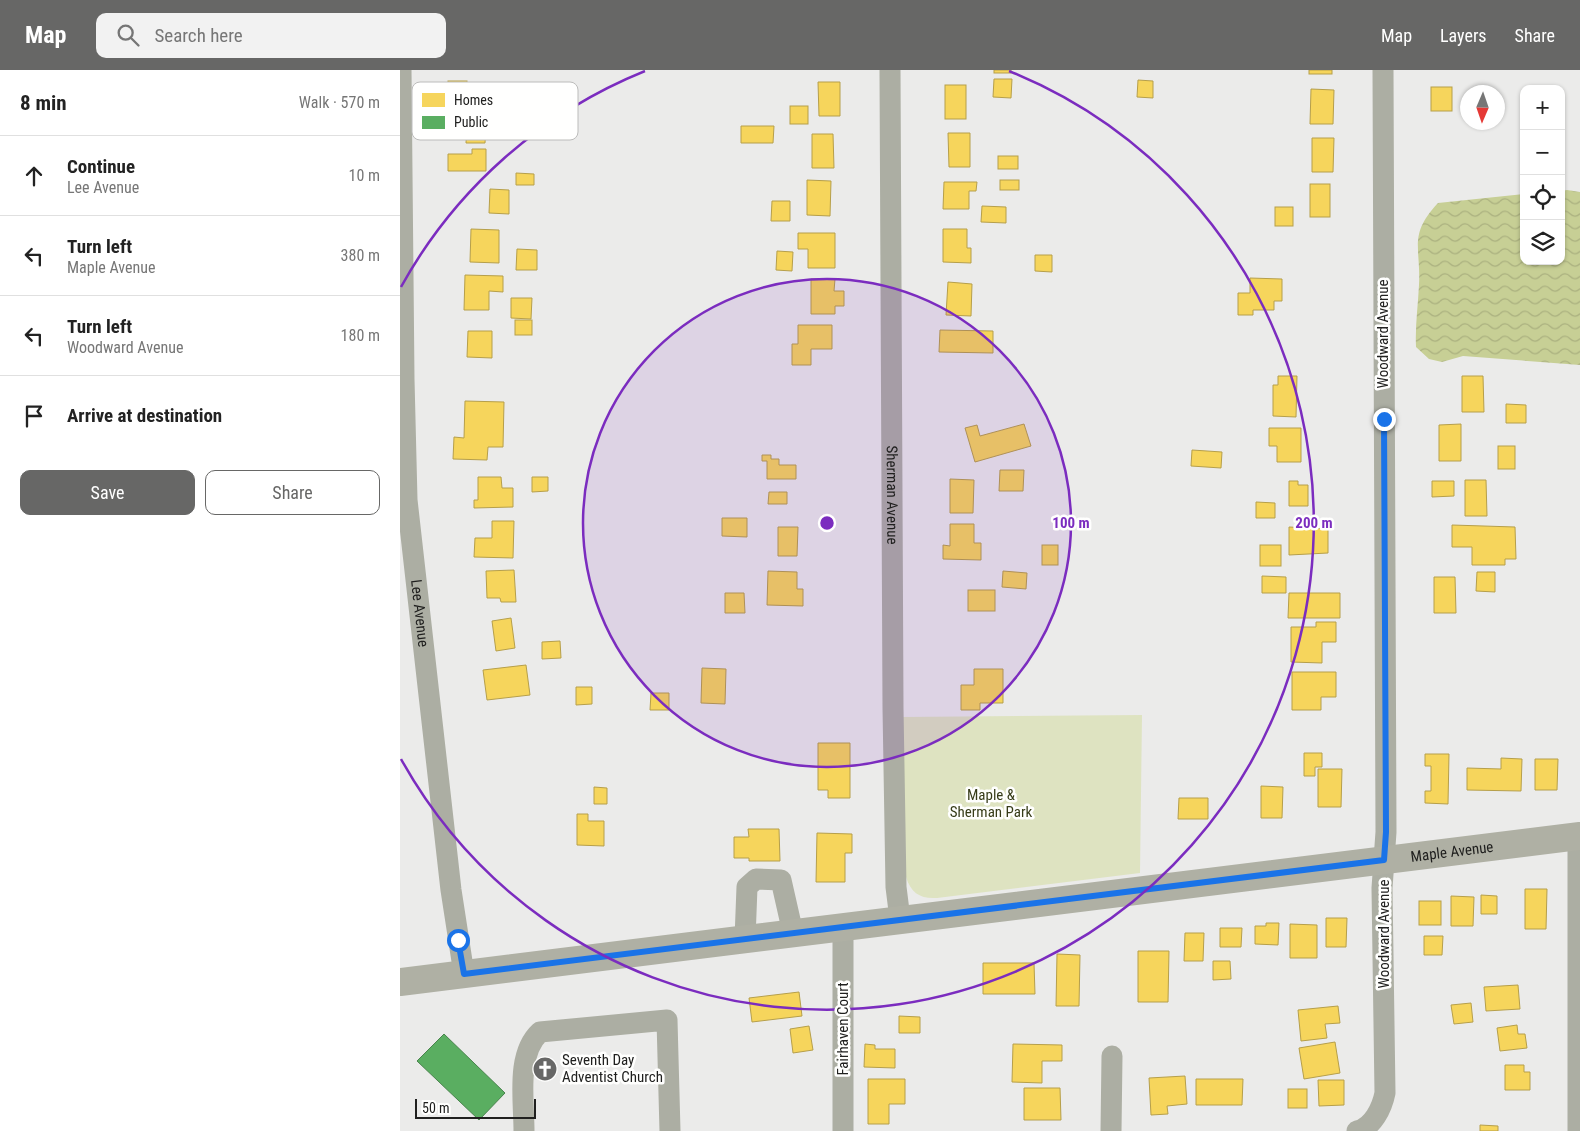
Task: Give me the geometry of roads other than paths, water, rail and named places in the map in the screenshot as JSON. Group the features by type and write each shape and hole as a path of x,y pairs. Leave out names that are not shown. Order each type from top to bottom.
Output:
{"main road":[{"name":"Maple Avenue","path":"400,982 1579,836"}],"street":[{"name":"Lee Avenue","path":"401,70 407,500 451,890 464,974"},
{"name":"Sherman Avenue","path":"890,70 893,708 896,887 900,920"},
{"name":"Woodward Avenue","path":"1357,1131 1374,1118 1382,1107 1385,1093 1382,888 1386,832 1383,70"},
{"path":"1578,1131 1579,836"},
{"path":"745,939 747,887 756,879 781,880 793,933"},
{"name":"Fairhaven Court","path":"843,927 843,1131"},
{"path":"524,1131 524,1074 530,1041 540,1032 666,1020 670,1131"},
{"path":"1111,1131 1112,1056"}],"water":[{"path":"1565,190 1580,192 1580,365 1463,356 1442,362 1429,359 1416,347 1416,324 1419,285 1419,233 1429,214 1438,203 1520,194 1520,265 1565,265"}],"place":[{"name":"Seventh Day Adventist Church","path":"545,1069"}],"park label":[{"name":"Maple & Sherman Park","path":"991,804"}]}
